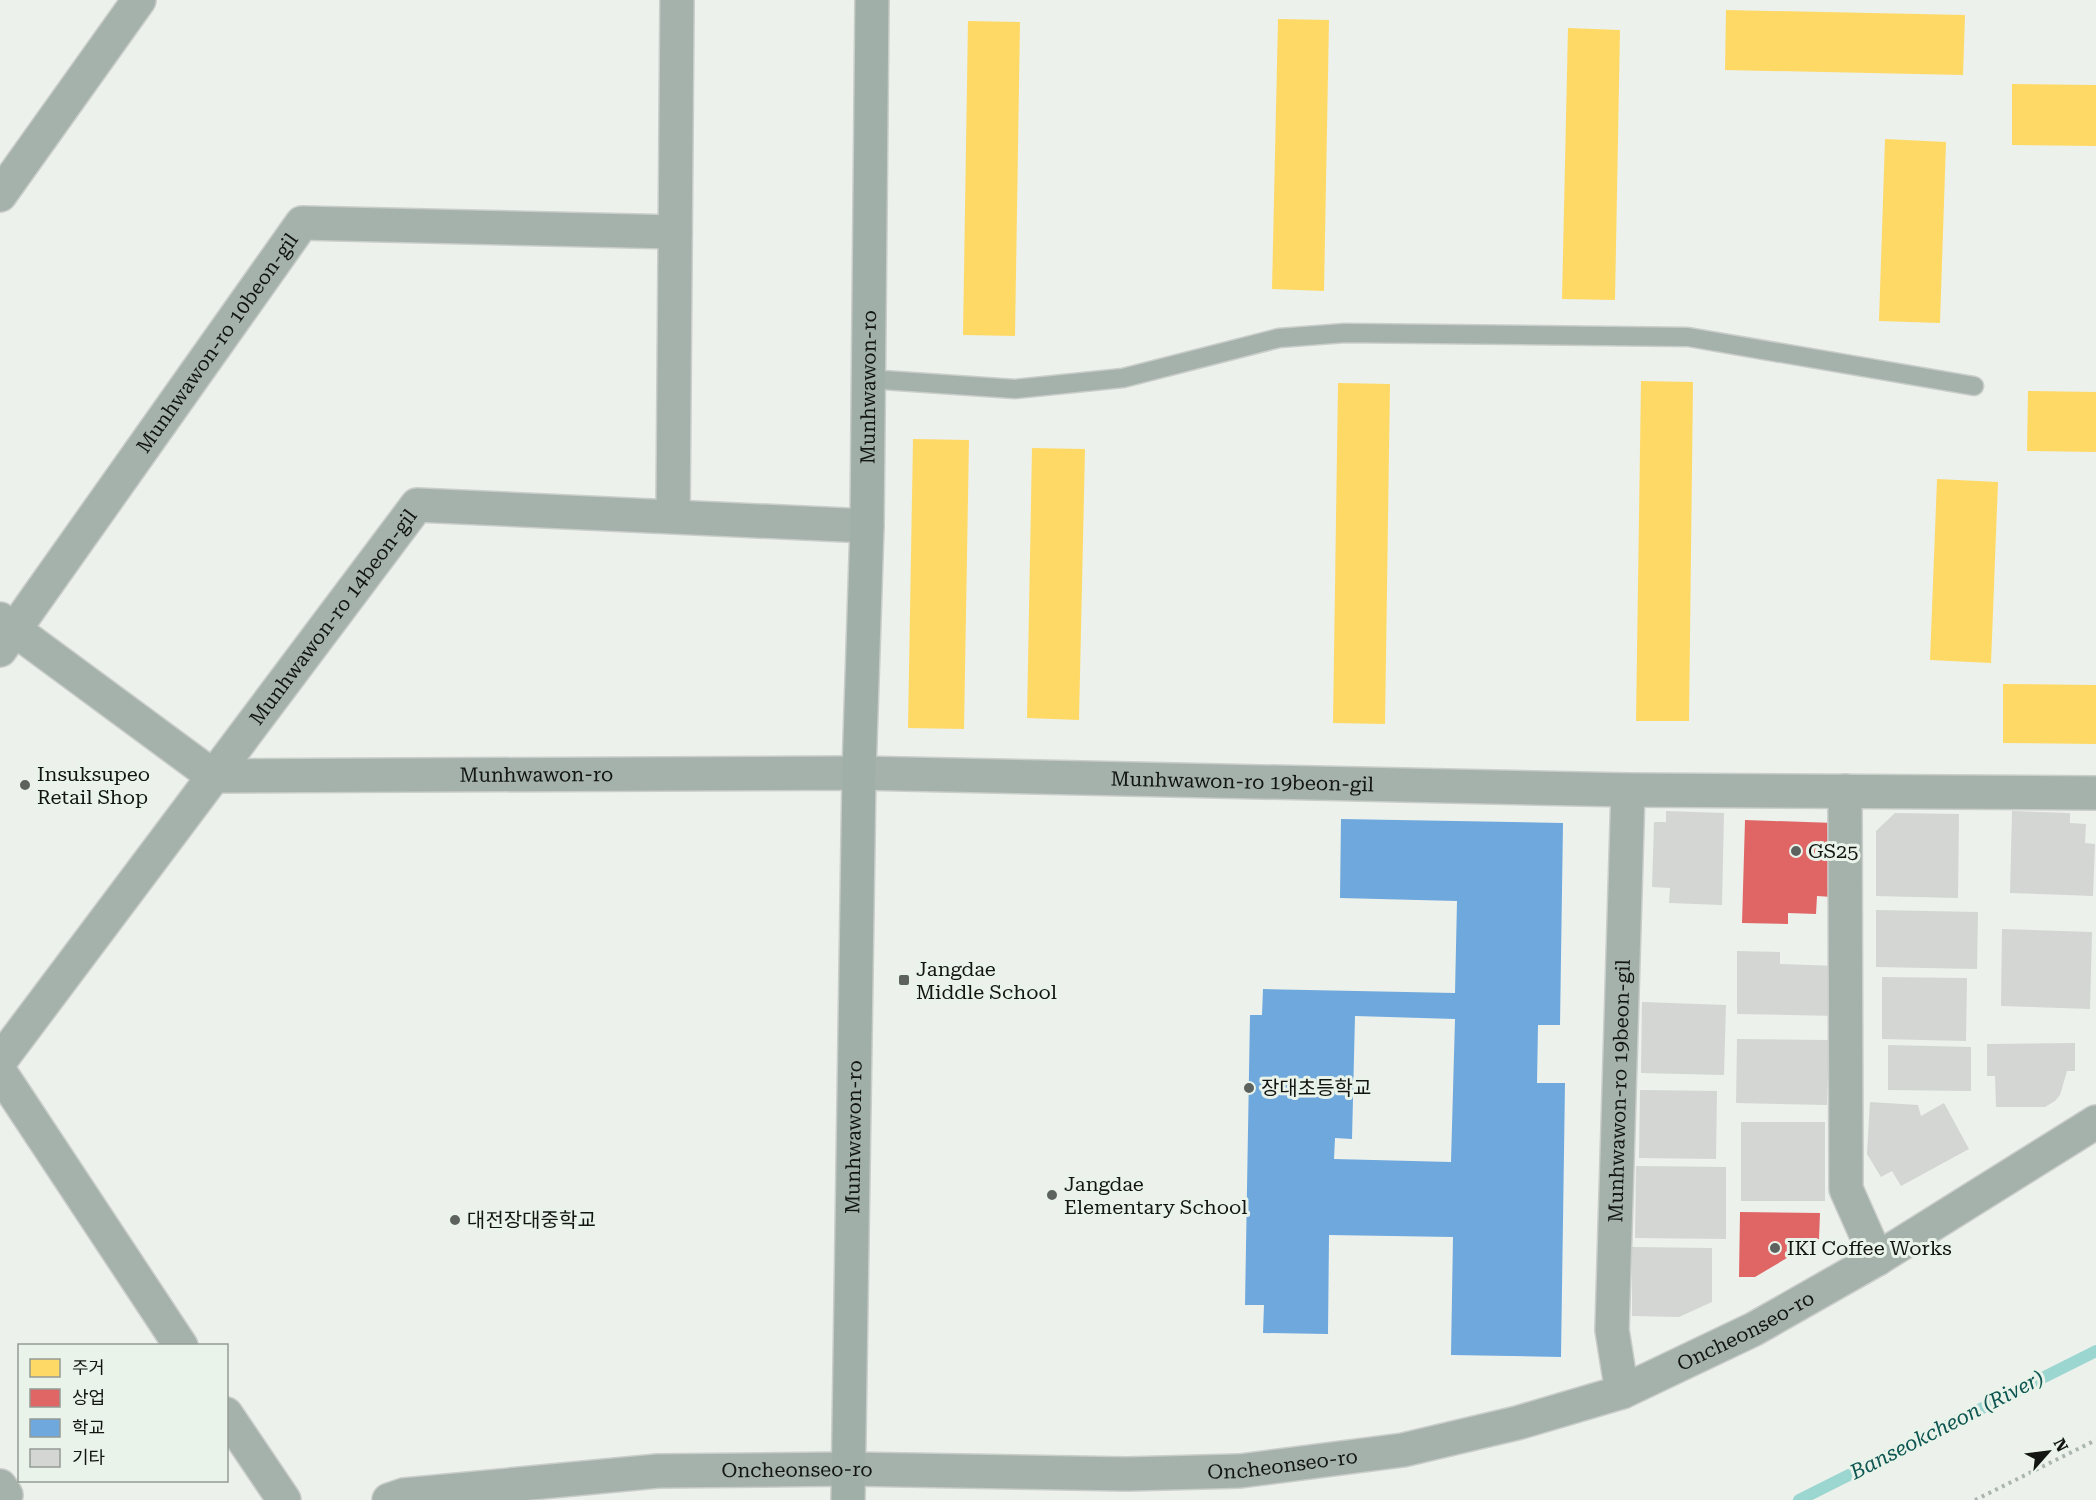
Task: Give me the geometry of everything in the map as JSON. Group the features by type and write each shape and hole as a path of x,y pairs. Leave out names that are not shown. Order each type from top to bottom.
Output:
{"street":[{"path":"0,195 139,0"},
{"path":"673,516 677,0"},
{"name":"Munhwawon-ro","path":"848,1485 859,773 867,526 872,0"},
{"name":"Munhwawon-ro 10beon-gil","path":"5,633 302,223 675,232"},
{"name":"Munhwawon-ro 14beon-gil","path":"0,1061 417,505 867,526"},
{"path":"5,633 213,776"},
{"name":"Munhwawon-ro","path":"213,776 859,773"},
{"name":"Munhwawon-ro 19beon-gil","path":"859,773 1628,790 2096,793"},
{"name":"Munhwawon-ro 19beon-gil","path":"1622,1392 1612,1330 1628,790"},
{"path":"1845,791 1846,1189 1877,1259"},
{"path":"0,1072 180,1344"},
{"name":"Oncheonseo-ro","path":"389,1500 404,1495 658,1471 848,1485 1240,1471 1403,1450 1517,1423 1622,1392 1754,1329 1877,1259 2096,1122"},
{"path":"228,1417 284,1500"}],"lane":[{"path":"868,379 1015,389 1112,379 1279,338 1345,333 1688,337 1974,386"}],"path":[{"path":"1975,1500 2096,1440"}],"building: 주거":[{"path":"1726,10 1965,15 1963,75 1725,70"},
{"path":"1278,19 1329,20 1324,291 1272,289"},
{"path":"968,21 1020,22 1015,336 963,335"},
{"path":"1568,28 1620,30 1615,300 1562,299"},
{"path":"2012,84 2096,85 2096,146 2012,145"},
{"path":"1885,139 1946,142 1940,323 1879,321"},
{"path":"1641,381 1693,382 1689,721 1636,721"},
{"path":"1338,383 1390,384 1385,724 1333,723"},
{"path":"2028,391 2096,392 2096,452 2027,451"},
{"path":"913,439 969,440 964,729 908,728"},
{"path":"1032,448 1085,449 1079,720 1027,718"},
{"path":"1937,479 1998,482 1991,663 1930,660"},
{"path":"2003,684 2096,685 2096,744 2003,743"}],"building: 상업":[{"path":"1745,820 1834,823 1832,897 1817,896 1816,914 1788,913 1788,924 1742,923"},
{"path":"1740,1212 1820,1213 1819,1239 1755,1277 1739,1277"}],"building: 학교":[{"path":"1341,819 1563,823 1560,1025 1538,1025 1537,1083 1565,1083 1561,1357 1451,1355 1453,1237 1329,1235 1328,1334 1263,1333 1264,1305 1245,1305 1250,1015 1262,1015 1263,989 1455,993 1457,901 1340,898","holes":["1355,1016 1455,1019 1451,1162 1334,1159 1335,1138 1352,1139"]}],"building: 기타":[{"path":"1666,811 1724,813 1722,905 1669,903 1670,888 1652,887 1654,822 1666,822"},
{"path":"2012,811 2070,813 2070,823 2086,824 2085,843 2095,844 2093,896 2010,893"},
{"path":"1895,813 1959,814 1958,898 1876,896 1876,831"},
{"path":"1876,910 1978,912 1977,969 1876,967"},
{"path":"2002,929 2092,932 2090,1009 2001,1006"},
{"path":"1737,951 1780,952 1780,964 1838,966 1837,1016 1737,1014"},
{"path":"1882,977 1967,978 1966,1041 1882,1039"},
{"path":"1642,1002 1726,1005 1724,1075 1641,1073"},
{"path":"1737,1039 1829,1040 1827,1105 1736,1103"},
{"path":"2075,1043 2075,1071 2067,1071 2060,1095 2055,1101 2045,1107 1996,1107 1995,1076 1987,1076 1987,1044"},
{"path":"1888,1045 1971,1047 1971,1091 1888,1090"},
{"path":"1640,1090 1717,1091 1716,1159 1639,1158"},
{"path":"1870,1102 1918,1105 1921,1116 1944,1103 1969,1149 1901,1186 1892,1171 1881,1177 1867,1154"},
{"path":"1741,1122 1825,1122 1825,1201 1741,1201"},
{"path":"1636,1166 1726,1167 1726,1239 1635,1238"},
{"path":"1632,1247 1712,1248 1712,1302 1679,1317 1632,1316"}],"waterway":[{"name":"Banseokcheon (River)","path":"1799,1500 2096,1351"}],"place":[{"name":"Insuksupeo Retail Shop","path":"25,785"},
{"name":"GS25","path":"1796,851"},
{"name":"Jangdae Middle School","path":"904,980"},
{"name":"장대초등학교","path":"1249,1088"},
{"name":"Jangdae Elementary School","path":"1052,1195"},
{"name":"대전장대중학교","path":"455,1220"},
{"name":"IKI Coffee Works","path":"1775,1248"}]}
